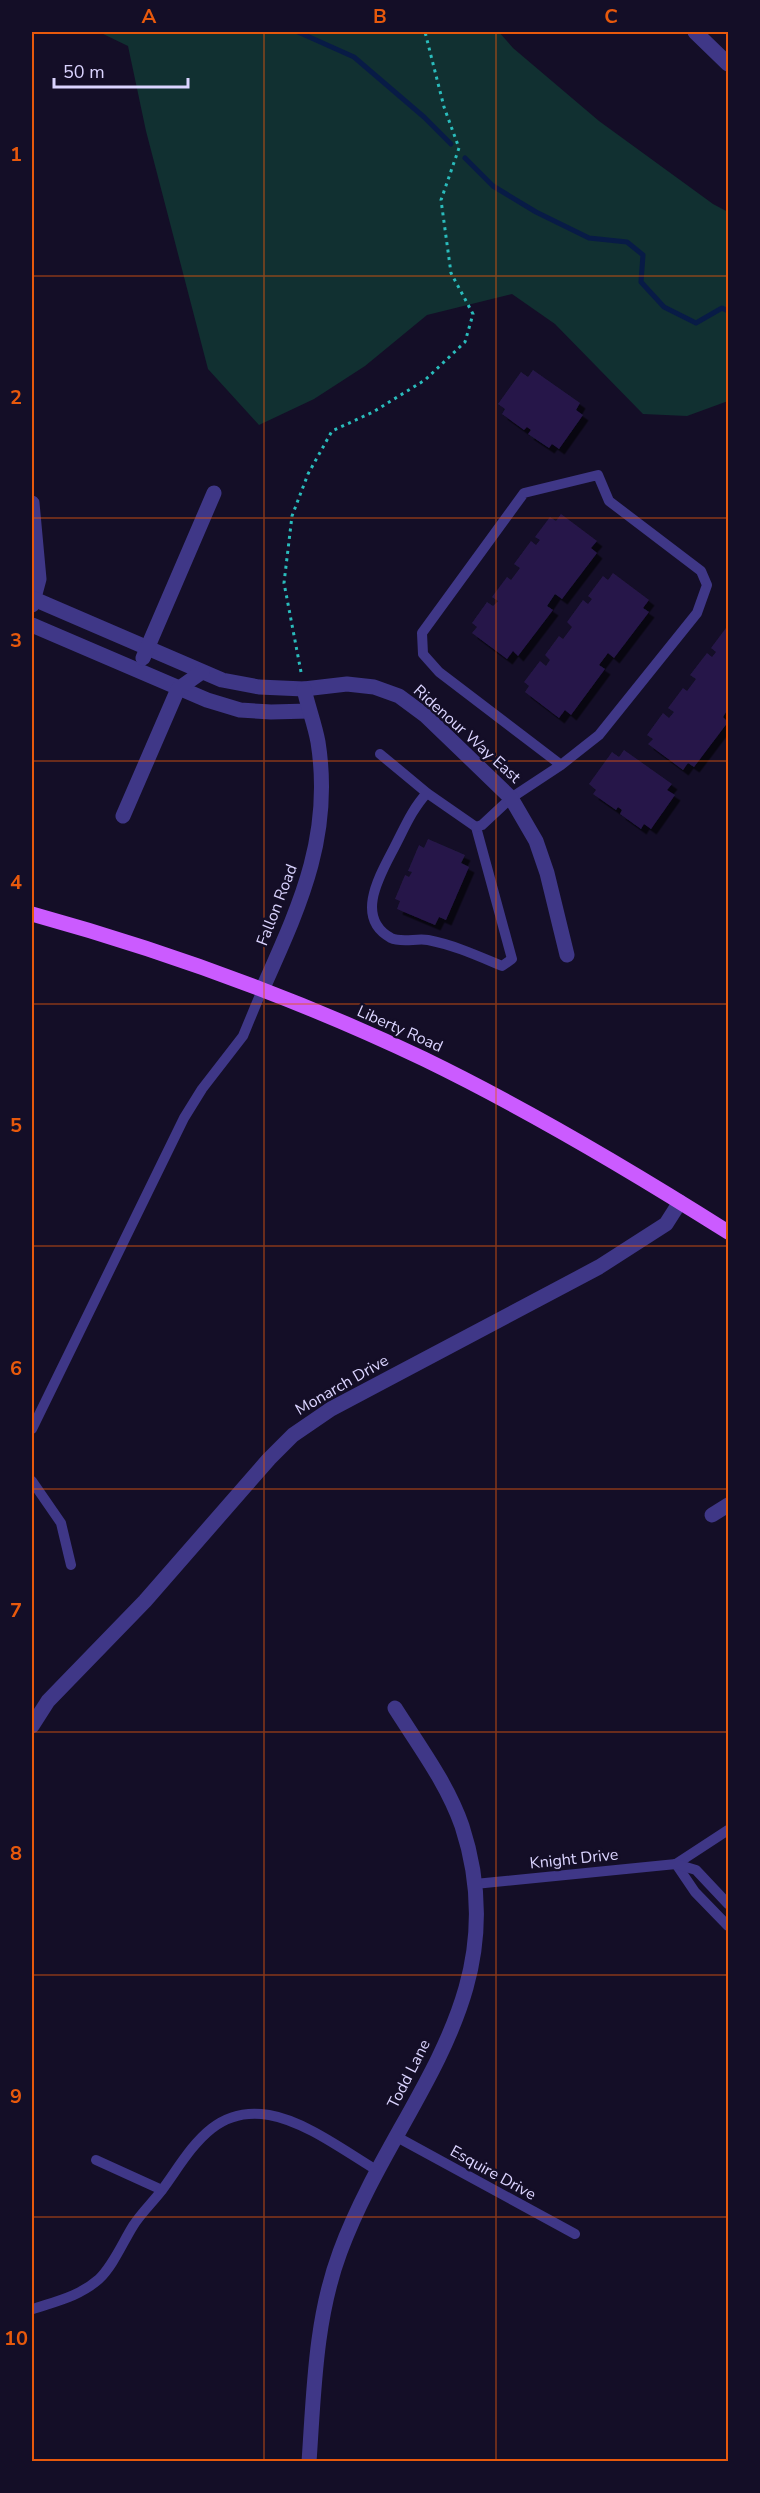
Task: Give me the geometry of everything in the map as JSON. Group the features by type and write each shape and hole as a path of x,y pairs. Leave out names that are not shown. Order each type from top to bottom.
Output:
{"main road":[{"name":"Liberty Road","path":"32,914 164,954 262,990 365,1033 460,1077 566,1134 729,1232"}],"street":[{"path":"695,32 729,64"},
{"path":"138,669 214,493"},
{"path":"32,503 39,579 33,602"},
{"name":"Ridenour Way East","path":"33,602 222,680 259,687 304,689 347,684 374,687 399,696 426,716 511,798 536,841 547,873 567,955"},
{"path":"32,625 138,669 178,689 240,710 309,711"},
{"path":"123,816 178,689 202,672"},
{"name":"Fallon Road","path":"262,990 300,903 314,858 322,800 318,742 304,689"},
{"name":"Monarch Drive","path":"32,1726 48,1701 145,1601 269,1459 293,1435 330,1409 599,1267 666,1224 680,1202"},
{"path":"712,1515 729,1505"},
{"name":"Todd Lane","path":"309,2462 318,2340 327,2287 340,2249 364,2195 397,2137 457,2018 469,1981 477,1915 475,1884 461,1825 442,1780 395,1708"}],"lane":[{"path":"477,827 511,798 561,765 599,735 697,613 707,585 701,571 609,501 598,475 524,493 422,633 423,654 439,672 561,765"},
{"path":"380,754 427,793 477,827 512,959 502,966 454,946 424,939 393,939 378,929 372,910 374,887 415,806 427,793"},
{"path":"32,1429 184,1118 202,1089 243,1036 262,990"},
{"path":"32,1481 61,1523 71,1565"},
{"path":"676,1864 729,1830"},
{"path":"676,1864 696,1870 729,1904"},
{"path":"676,1864 695,1892 729,1926"},
{"name":"Knight Drive","path":"475,1884 676,1864"},
{"path":"33,2309 82,2293 101,2277 135,2222 162,2190 186,2152 214,2125 241,2113 269,2115 294,2122 378,2171"},
{"name":"Esquire Drive","path":"397,2137 575,2235"},
{"path":"96,2160 162,2190"}],"path":[{"path":"304,689 284,583 292,516 308,474 332,431 373,412 425,380 457,350 465,342 472,314 451,273 441,200 459,148 444,107 425,32"}],"green space":[{"path":"99,32 499,32 513,48 599,121 713,204 728,212 728,401 687,416 643,414 555,324 512,294 427,315 365,366 314,399 259,425 208,369 146,131 128,46"}],"building":[{"path":"533,370 580,403 576,410 583,415 559,449 552,444 549,448 528,434 531,430 527,427 524,430 502,414 505,409 498,404 521,372 528,377"},
{"path":"561,514 597,541 591,548 597,553 562,599 555,594 547,606 553,610 518,656 513,651 507,659 472,633 477,627 472,623 487,602 493,606 498,601 492,597 507,577 511,580 520,568 514,564 531,541 536,545 540,540 535,537 550,517 556,521"},
{"path":"613,573 649,600 643,608 649,612 614,658 608,653 599,665 605,669 571,715 565,710 559,718 525,692 529,686 524,682 540,661 546,666 550,660 545,655 559,636 563,639 572,627 567,622 583,600 588,604 592,599 588,596 603,576 608,580"},
{"path":"726,628 728,630 728,709 723,717 728,722 694,767 688,763 683,770 648,744 653,739 647,735 663,713 669,718 674,712 668,708 683,688 687,691 696,679 690,675 707,653 712,657 716,652 711,648"},
{"path":"624,750 672,784 667,790 675,795 651,829 644,824 641,829 620,814 622,810 618,807 616,810 593,794 596,790 589,784 612,752 619,757"},
{"path":"428,839 465,855 461,863 469,867 446,920 439,917 435,925 397,909 400,901 395,899 405,875 409,877 412,872 408,871 419,845 424,848"}],"waterway":[{"path":"298,32 354,57 424,117 451,144"},
{"path":"465,158 493,186 536,212 589,238 627,242 643,255 641,282 664,307 696,323 722,308 728,311"}]}
